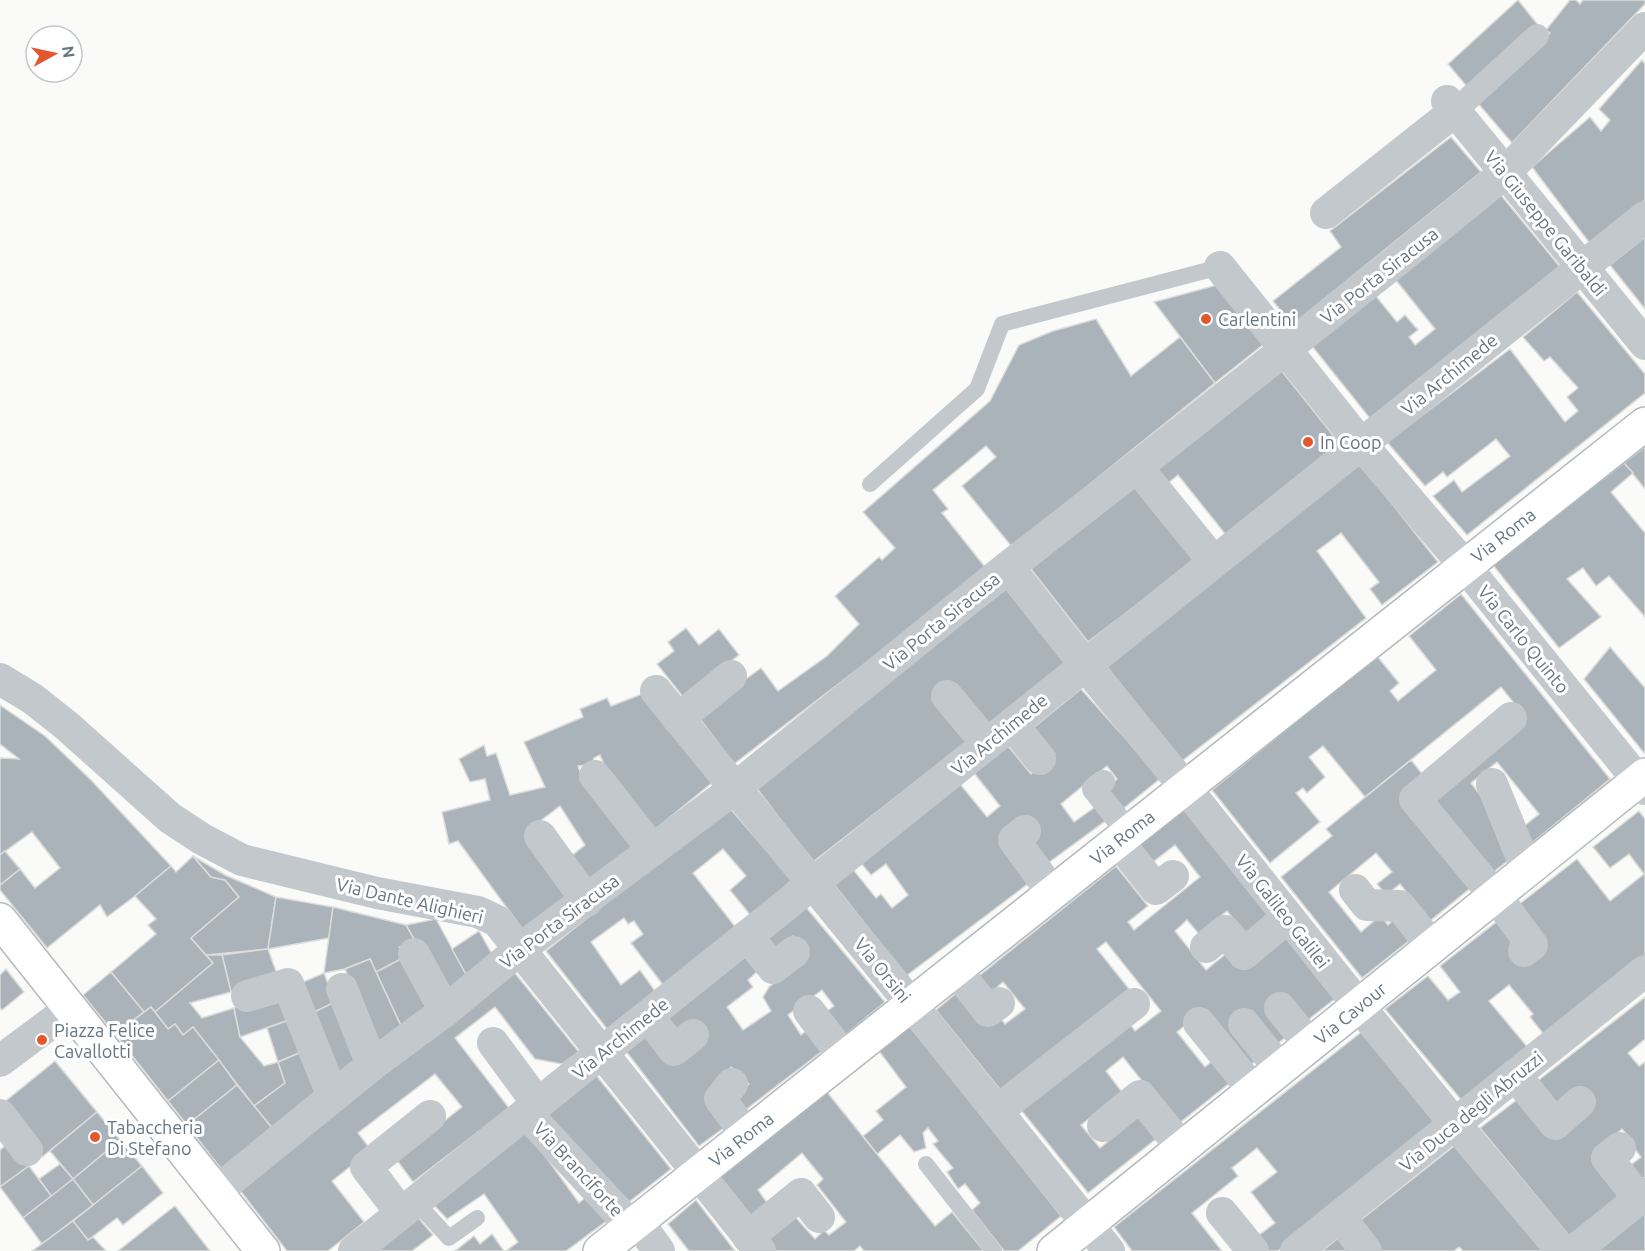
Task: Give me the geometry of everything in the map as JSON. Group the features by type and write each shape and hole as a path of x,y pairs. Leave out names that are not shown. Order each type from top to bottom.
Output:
{"main road":[{"name":"Via Roma","path":"604,1250 844,1057 1645,424"},
{"name":"Via Cavour","path":"1054,1251 1527,870 1643,781"},
{"path":"2,926 71,1008 263,1251"}],"street":[{"path":"1326,213 1537,36"},
{"name":"Via Porta Siracusa","path":"217,1191 372,1065 734,789 1008,567 1399,259 1505,173 1642,36"},
{"name":"Via Giuseppe Garibaldi","path":"1451,106 1645,344"},
{"name":"Via Archimede","path":"354,1251 1645,217"},
{"name":"Via Carlo Quinto","path":"1220,267 1361,444 1643,781"},
{"path":"1137,467 1214,562"},
{"name":"Via Galileo Galilei","path":"1008,567 1359,1006 1562,1251"},
{"path":"678,719 731,676"},
{"name":"Via Dante Alighieri","path":"0,679 33,699 68,726 170,818 202,839 242,860 377,893 478,912 497,921 754,1244"},
{"name":"Via Orsini","path":"656,691 1109,1251"},
{"path":"947,696 987,744"},
{"path":"1511,718 1414,799 1495,896 1532,945 1524,951"},
{"path":"1012,724 1040,759"},
{"path":"595,776 653,850"},
{"path":"1103,782 1094,789 1156,889 1173,876"},
{"path":"1492,784 1527,870"},
{"path":"1025,831 1014,840 1052,892"},
{"path":"540,836 587,901"},
{"path":"1355,890 1367,905 1400,906 1432,946"},
{"path":"1206,947 1225,931 1244,954 1288,917"},
{"path":"747,936 774,968 794,952"},
{"path":"414,954 445,1011"},
{"path":"955,969 988,1011 999,1003"},
{"name":"Via Duca degli Abruzzi","path":"1296,1251 1645,971"},
{"path":"247,996 288,984 333,1097"},
{"path":"342,989 372,1065"},
{"path":"997,1111 1134,1004"},
{"path":"0,1061 71,1008"},
{"path":"1280,1008 1310,1045"},
{"path":"809,1011 844,1057"},
{"path":"648,1016 674,1050 693,1035"},
{"path":"1199,1023 1254,1090"},
{"path":"1244,1023 1280,1070"},
{"name":"Via Branciforte","path":"493,1043 532,1108 659,1251"},
{"path":"1515,1075 1555,1124 1580,1102"},
{"path":"732,1084 720,1099 747,1135"},
{"path":"1103,1126 1140,1096 1182,1148"},
{"path":"0,1115 27,1150"},
{"path":"408,1207 366,1167 430,1116"},
{"path":"1574,1251 1642,1197 1607,1158 1620,1148"},
{"path":"754,1244 801,1194 819,1216"},
{"path":"1222,1213 1253,1251"},
{"path":"1340,1217 1366,1251"}],"lane":[{"path":"870,484 977,389 1002,324 1220,267"},
{"path":"926,1164 994,1251"},
{"path":"408,1207 449,1238 477,1218"}],"building":[{"path":"1518,0 1538,25 1469,89 1448,64"},
{"path":"1570,0 1576,0 1580,4 1583,0 1645,0 1645,4 1512,143 1476,101 1550,33 1546,30"},
{"path":"1642,60 1645,64 1645,200 1591,245 1532,167 1590,117 1601,131 1610,120 1599,109"},
{"path":"1451,137 1481,172 1292,325 1273,301 1341,247 1330,231"},
{"path":"1500,194 1561,268 1372,421 1312,346 1375,295 1397,322 1405,315 1418,330 1409,337 1415,345 1435,329 1395,279"},
{"path":"1645,237 1645,309 1610,265"},
{"name":"Carlentini","path":"1217,285 1264,344 1215,383 1154,302"},
{"path":"1577,292 1645,374 1645,393 1467,535 1433,496 1454,480 1462,492 1510,456 1496,439 1447,477 1443,472 1425,486 1387,442 1510,349 1565,422 1578,411 1567,397 1578,388 1550,357 1544,361 1523,337"},
{"path":"1096,319 1131,376 1180,337 1215,383 1012,547 962,486 996,457 986,446 933,490 948,509 942,513 985,567 897,639 734,764 697,715 761,668 778,691 827,656 859,624 835,596 879,557 882,560 895,548 863,512 990,401 1019,345 1053,331"},
{"path":"1281,370 1340,444 1226,535 1178,475 1162,488 1151,474"},
{"path":"1645,447 1645,489 1624,463"},
{"path":"1359,462 1438,562 1382,605 1370,589 1379,582 1341,533 1317,551 1366,618 1182,761 1107,667"},
{"path":"1624,463 1633,473 1611,492 1645,533 1645,617 1609,576 1596,586 1583,568 1567,579 1601,617 1559,648 1493,565"},
{"path":"1141,482 1198,558 1088,642 1031,569"},
{"path":"1006,589 1066,664 813,862 755,786"},
{"path":"1461,594 1610,779 1527,847 1518,831 1539,814 1497,762 1471,783 1498,817 1514,856 1487,877 1428,798 1526,718 1501,687 1365,797 1323,746 1309,757 1325,777 1307,793 1303,788 1296,793 1320,822 1270,863 1212,790 1377,656 1399,683 1390,691 1398,701 1436,670 1409,636"},
{"path":"686,628 699,645 719,629 739,655 683,697 657,664 674,651 668,642"},
{"path":"1610,647 1645,688 1644,753 1584,679"},
{"path":"1081,689 1161,778 1119,812 1103,793 1117,779 1107,766 1061,804 1074,822 1098,805 1108,819 1044,866 1025,840 1033,880 906,976 833,883 852,868 876,898 881,894 892,908 908,895 886,864 871,875 860,862 960,784 987,817 1000,806 974,773 1008,746 1031,774 1055,754 1033,728"},
{"path":"642,694 713,782 653,831 606,769 600,755 588,765 578,766 583,780 635,845 582,885 565,861 585,845 560,806 526,832 572,892 523,930 458,841 449,844 442,812 490,800 485,779 470,782 459,759 484,745 487,756 496,753 510,795 545,787 524,742 583,717 580,709 607,698 611,706"},
{"path":"0,705 45,736 91,780 171,866 107,917 100,905 47,948 0,890 0,885 20,869 35,888 60,868 32,832 0,855 0,758 19,759 0,744"},
{"path":"1411,760 1427,780 1473,886 1430,921 1400,884 1386,895 1377,884 1392,872 1376,853 1329,892 1361,932 1380,916 1388,925 1393,920 1410,940 1362,978 1281,877 1332,836 1326,829"},
{"path":"728,806 792,880 751,916 730,890 746,876 723,849 693,873 737,929 663,985 631,943 643,934 634,921 628,924 624,918 591,942 621,985 640,970 655,991 607,1029 546,951"},
{"path":"1185,808 1275,920 1250,940 1227,911 1199,934 1187,920 1175,931 1206,970 1227,953 1283,932 1336,998 1244,1070 1199,1014 1177,1032 1205,1067 1218,1056 1236,1078 1177,1125 1123,1057 1106,1071 1122,1092 1081,1125 1100,1148 1143,1113 1161,1135 1088,1193 1017,1105 1130,1024 1135,1031 1161,1011 1106,942 1097,949 1129,989 1002,1092 936,1010 960,990 998,1015 1005,1024 1025,1009 1003,982 988,995 975,979 1116,866 1148,906 1128,922 1134,930 1200,877 1175,845 1153,862 1140,845"},
{"path":"1639,811 1645,819 1645,956 1545,1036 1530,1017 1533,1014 1509,985 1489,1001 1529,1049 1463,1102 1385,1009 1428,976 1448,1000 1460,992 1440,966 1577,859 1610,901 1644,874 1629,854 1610,868 1593,847"},
{"path":"5,851 20,869 0,885 0,855"},
{"path":"193,856 211,877 225,880 239,897 191,938 213,963 155,1012 151,1007 144,1012 111,972 156,934 148,925 156,919 135,896 171,866 176,872"},
{"path":"193,856 225,875 276,897 268,949 206,955 191,938 239,897 225,880 211,877"},
{"path":"276,897 333,907 329,938 268,949"},
{"path":"805,906 885,1002 839,1040 821,1015 834,1006 822,990 788,1015 801,1035 812,1026 829,1046 744,1111 734,1097 749,1084 731,1067 705,1098 725,1127 699,1146 625,1050 647,1034 670,1064 707,1036 698,1022 676,1039 662,1021 750,953 761,968 748,980 753,987 727,1007 743,1030 771,1011 763,997 769,987 808,955 793,936 772,956 763,942"},
{"path":"333,907 406,925 414,939 399,947 405,957 376,972 370,959 345,969 324,973"},
{"path":"436,919 467,976 445,992 406,925"},
{"path":"479,931 492,954 467,976 452,949"},
{"path":"268,949 278,977 231,992 222,955"},
{"path":"206,955 222,955 231,992 190,1003 202,1018 234,1008 240,1037 264,1066 278,1062 285,1083 254,1106 193,1027 183,1035 175,1024 168,1029 155,1012 213,963"},
{"path":"405,957 430,1004 401,1026 376,972"},
{"path":"370,959 401,1026 377,1046 345,969"},
{"path":"6,969 24,992 2,1010 0,1008 0,975"},
{"path":"111,972 144,1012 115,1034 83,995"},
{"path":"514,972 579,1052 562,1064 535,1059 495,1007 455,1038 509,1108 413,1182 396,1159 462,1107 435,1074 358,1133 371,1150 332,1181 364,1222 328,1251 287,1251 239,1189"},
{"path":"324,973 335,1002 308,1015 294,986"},
{"path":"283,993 292,1019 240,1037 234,1008"},
{"path":"1645,997 1645,1039 1628,1053 1639,1066 1645,1062 1645,1177 1634,1186 1624,1170 1641,1157 1631,1144 1634,1143 1622,1129 1594,1153 1626,1190 1571,1238 1480,1128 1522,1096 1554,1139 1570,1127 1535,1083"},
{"path":"335,1002 360,1060 336,1079 308,1015"},
{"path":"151,1007 168,1029 175,1024 183,1035 193,1027 219,1060 168,1101 115,1034"},
{"path":"292,1019 304,1051 278,1062 267,1028"},
{"path":"911,1026 1061,1216 1018,1251 1004,1251 972,1210 980,1203 965,1184 958,1189 947,1172 953,1168 933,1144 938,1141 928,1128 923,1133 926,1148 914,1152 900,1135 877,1154 863,1136 883,1120 876,1111 906,1087 879,1051"},
{"path":"1364,1030 1438,1124 1278,1251 1265,1251 1255,1238 1275,1223 1251,1192 1277,1172 1257,1148 1232,1168 1238,1176 1192,1213 1222,1251 1132,1251 1114,1227"},
{"path":"304,1051 320,1091 273,1129 254,1106 285,1083 278,1062"},
{"path":"219,1060 237,1085 187,1125 168,1101"},
{"path":"55,1061 97,1112 42,1157 2,1104"},
{"path":"596,1075 671,1169 624,1206 545,1113"},
{"path":"237,1085 273,1129 222,1170 187,1125"},
{"path":"827,1092 935,1226 952,1212 984,1251 864,1251 860,1246 854,1251 776,1251 762,1235 790,1211 815,1239 824,1230 829,1235 846,1222 817,1185 823,1179 802,1153 758,1190 768,1204 752,1220 720,1178"},
{"path":"97,1112 120,1140 73,1179 50,1151"},
{"path":"525,1128 579,1203 593,1191 612,1217 566,1251 506,1251 518,1242 484,1194 447,1219 431,1202"},
{"path":"120,1140 142,1166 93,1205 73,1179"},
{"path":"11,1141 29,1166 0,1187 0,1150"},
{"path":"1458,1143 1544,1251 1463,1251 1459,1247 1454,1251 1379,1251 1357,1223"},
{"path":"60,1164 73,1179 52,1197 39,1179"},
{"path":"29,1166 52,1197 23,1218 0,1187"},
{"path":"142,1166 163,1193 123,1225 117,1218 88,1240 73,1221"},
{"path":"73,1179 93,1205 42,1244 23,1218"},
{"path":"696,1200 735,1251 689,1251 668,1224"},
{"path":"175,1206 210,1251 118,1251 167,1212"},
{"path":"1645,1211 1645,1251 1597,1251"},
{"path":"416,1215 433,1235 412,1251 372,1251"},
{"path":"73,1221 88,1240 93,1237 106,1251 32,1251"},
{"path":"492,1234 504,1251 455,1251 474,1236 480,1244"},
{"path":"1342,1235 1355,1251 1322,1251"}],"place":[{"name":"Carlentini","path":"1206,319"},
{"name":"In Coop","path":"1308,442"},
{"name":"Piazza Felice Cavallotti","path":"42,1040"},
{"name":"Tabaccheria Di Stefano","path":"95,1137"}]}
